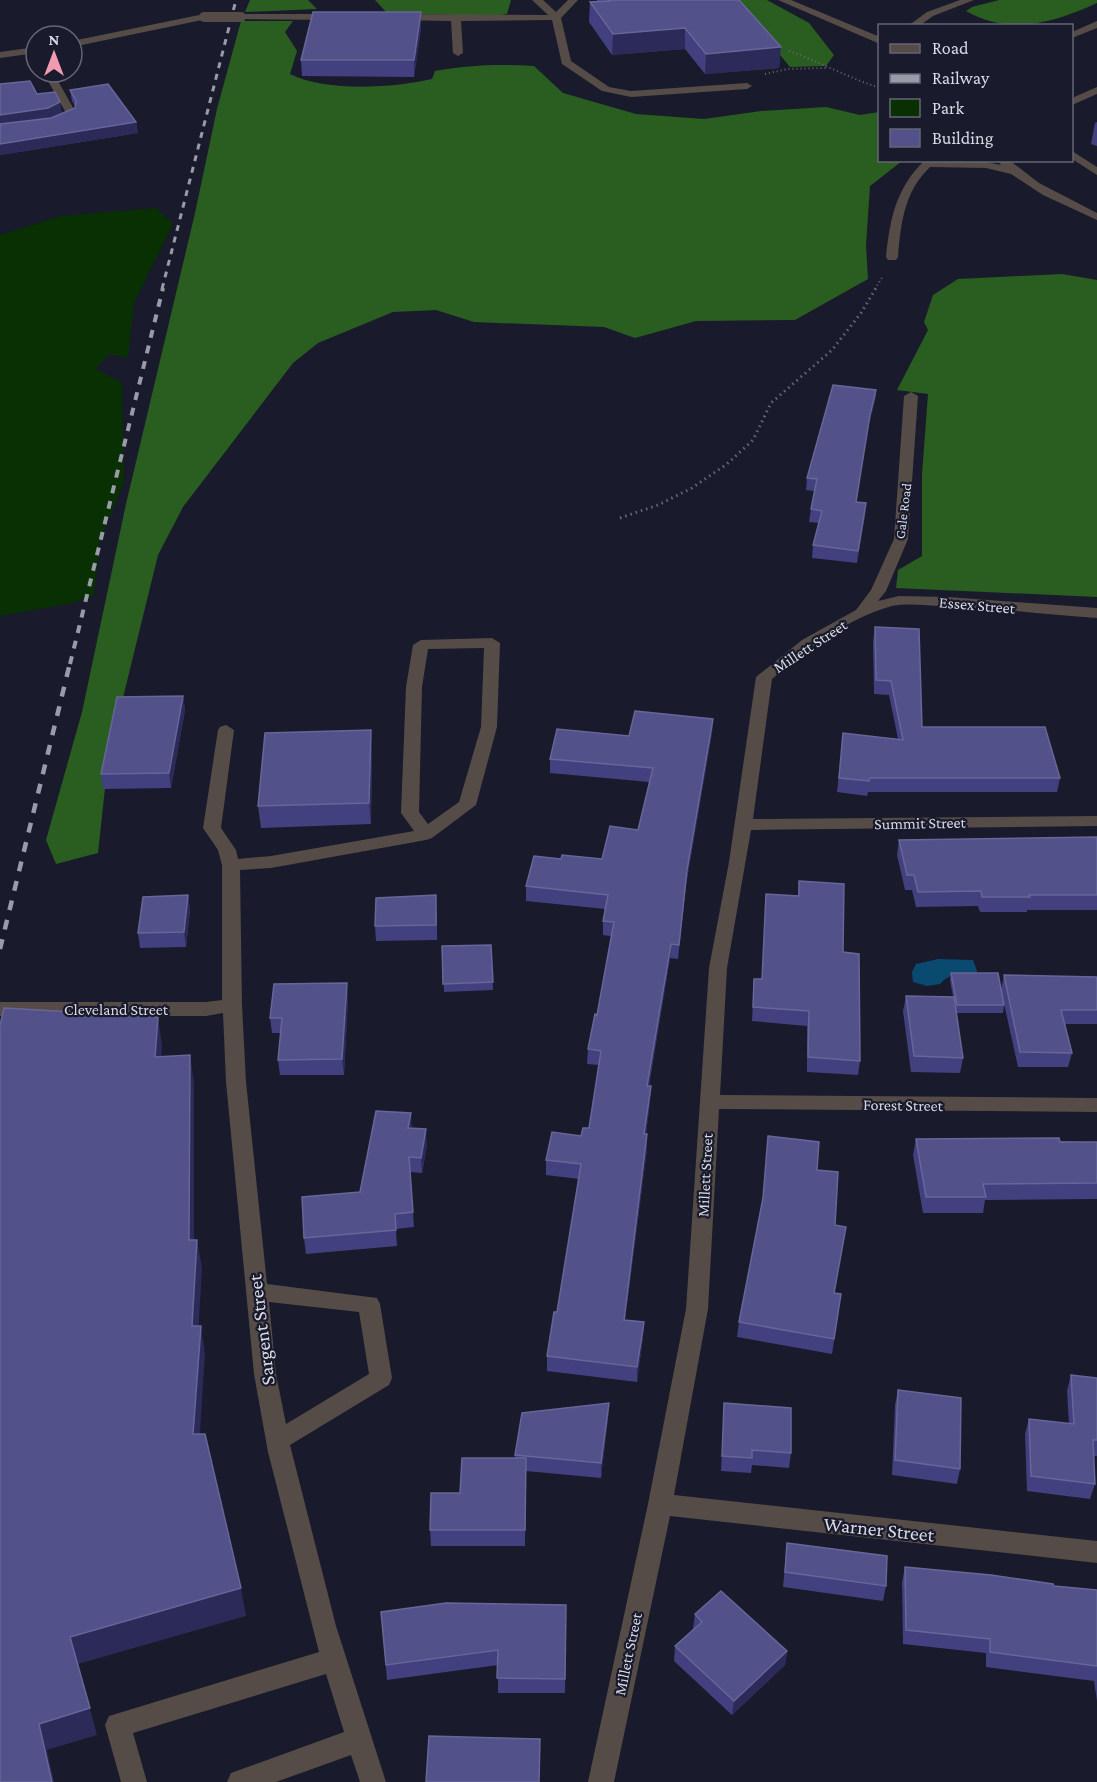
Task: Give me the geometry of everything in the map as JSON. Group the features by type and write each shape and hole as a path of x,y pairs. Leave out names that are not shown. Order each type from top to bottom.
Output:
{"street":[{"path":"537,0 556,17 566,62 606,89 631,94 747,86"},
{"path":"385,17 517,19 556,17 573,0"},
{"path":"783,0 878,41"},
{"path":"915,24 943,8 969,0"},
{"path":"84,42 204,17 349,17"},
{"path":"456,17 458,53"},
{"path":"1073,34 1097,24"},
{"path":"0,55 24,52"},
{"path":"44,125 68,118 71,113 55,84"},
{"path":"1073,101 1097,90"},
{"path":"1073,155 1097,172"},
{"path":"892,257 896,213 902,194 930,162 986,165 1014,171"},
{"path":"1004,162 1054,197 1097,217"},
{"name":"Gale Road","path":"860,615 878,591 901,539 911,396"},
{"name":"Essex Street","path":"860,615 892,602 950,601 1041,611 1097,614"},
{"name":"Millett Street","path":"601,1782 660,1504 697,1309 718,968 764,677 796,651 860,615"},
{"path":"226,730 212,828 228,850 231,865 271,862 426,834 467,805 489,727 492,643 421,645 414,687 410,813 426,834"},
{"name":"Summit Street","path":"742,825 1097,821"},
{"name":"Sargent Street","path":"231,865 232,1005 236,1082 265,1374 278,1441 323,1626 374,1782"},
{"name":"Cleveland Street","path":"0,1010 206,1010 232,1005"},
{"name":"Forest Street","path":"710,1102 1097,1105"},
{"path":"257,1292 369,1304 381,1378 278,1441"},
{"name":"Warner Street","path":"660,1504 1097,1552"},
{"path":"134,1782 118,1725 333,1660"},
{"path":"240,1782 360,1739"}],"path":[{"path":"789,51 849,78 878,88"},
{"path":"765,74 788,69 830,68"},
{"path":"620,518 658,505 692,488 727,464 753,440 771,403 832,350 861,313 892,257"}],"green space":[{"path":"250,0 308,0 317,9 245,12"},
{"path":"375,0 511,0 507,14 493,16 387,13"},
{"path":"673,0 767,0 809,23 834,55 826,66 790,67 766,38"},
{"path":"999,0 1097,0 1097,3 1081,10 1032,24 1007,24 982,19 966,11 972,7"},
{"path":"241,21 293,21 285,32 297,51 290,74 322,84 360,87 399,85 432,79 435,71 448,69 509,65 534,66 563,93 636,114 704,119 761,111 826,107 860,115 878,112 878,162 901,162 870,186 866,245 868,279 795,320 696,321 635,338 604,327 474,322 436,310 393,312 318,343 293,363 183,507 158,555 119,714 105,788 98,853 56,864 46,840 82,712 126,504 195,213 217,109"},
{"path":"156,208 173,224 134,303 128,358 109,354 96,369 122,383 124,482 100,540 94,595 72,603 0,616 0,235 61,216"},
{"path":"1062,274 1097,280 1097,597 896,588 898,570 922,556 922,474 928,394 897,390 928,330 924,322 933,295 958,279"}],"water":[{"path":"938,959 973,960 976,974 952,976 940,984 927,986 913,982 912,972 916,964"}],"building":[{"path":"739,0 781,47 706,54 685,28 613,34 590,2"},
{"path":"313,12 421,12 414,60 301,60"},
{"path":"24,82 24,84 32,84 37,94 55,92 60,102 48,108 0,115 0,84"},
{"path":"108,84 136,122 0,144 0,124 51,118 75,108 76,101 70,90"},
{"path":"833,385 876,390 856,502 866,503 858,551 813,545 822,511 811,509 817,479 807,478"},
{"path":"875,627 919,629 922,727 1045,727 1060,778 870,778 869,781 839,778 843,733 903,740 891,681 876,680"},
{"path":"183,696 169,773 101,774 117,697"},
{"path":"635,711 713,719 687,870 679,945 671,944 647,1086 651,1086 644,1134 647,1134 624,1320 644,1322 637,1367 547,1356 554,1312 557,1312 581,1164 546,1160 552,1132 581,1136 583,1128 589,1128 601,1051 588,1049 595,1014 597,1015 614,922 603,921 608,895 526,886 534,856 561,859 562,855 602,859 610,826 638,830 653,768 550,759 557,729 629,736"},
{"path":"371,730 369,803 258,806 265,733"},
{"path":"1097,837 1097,895 1029,895 1030,897 982,897 981,891 918,892 914,875 907,875 899,840"},
{"path":"799,881 844,884 843,952 859,954 860,1061 808,1057 809,1011 753,1007 754,979 762,979 766,894 799,896"},
{"path":"188,895 184,932 138,933 143,897"},
{"path":"436,895 436,925 375,926 376,898"},
{"path":"491,945 493,982 443,984 442,946"},
{"path":"951,973 998,973 1004,1005 957,1005"},
{"path":"1004,975 1097,977 1097,1010 1061,1010 1072,1053 1020,1052"},
{"path":"347,983 342,1059 278,1060 282,1018 270,1018 274,984"},
{"path":"906,996 954,997 963,1058 914,1056"},
{"path":"4,1008 158,1017 155,1057 190,1055 189,1240 197,1240 192,1326 201,1326 193,1434 205,1434 241,1588 70,1637 90,1708 39,1724 52,1782 0,1782 0,1025"},
{"path":"376,1111 411,1113 408,1128 426,1129 421,1158 409,1157 413,1212 395,1214 396,1230 304,1238 302,1197 360,1192"},
{"path":"768,1136 819,1142 817,1170 838,1172 835,1225 846,1227 834,1293 841,1294 834,1339 739,1322 763,1198"},
{"path":"1059,1138 1060,1142 1097,1142 1097,1183 983,1184 986,1197 926,1197 916,1139"},
{"path":"1071,1375 1097,1378 1097,1440 1093,1440 1095,1484 1031,1476 1029,1419 1074,1424"},
{"path":"898,1390 961,1398 960,1469 895,1460"},
{"path":"609,1403 601,1463 515,1455 522,1413"},
{"path":"724,1403 791,1408 791,1453 752,1450 752,1458 722,1456"},
{"path":"462,1458 526,1458 525,1530 430,1530 431,1493 460,1493"},
{"path":"787,1543 887,1556 886,1586 785,1572"},
{"path":"905,1567 991,1575 1054,1586 1097,1590 1097,1666 990,1652 990,1639 906,1630"},
{"path":"721,1591 787,1651 734,1701 675,1646 702,1622 695,1614"},
{"path":"446,1603 566,1605 565,1679 497,1678 498,1650 386,1665 381,1612"},
{"path":"429,1736 540,1739 539,1782 426,1782"}],"railway":[{"path":"162,289 236,0"},
{"path":"70,664 163,288"},
{"path":"0,949 70,663"}]}
